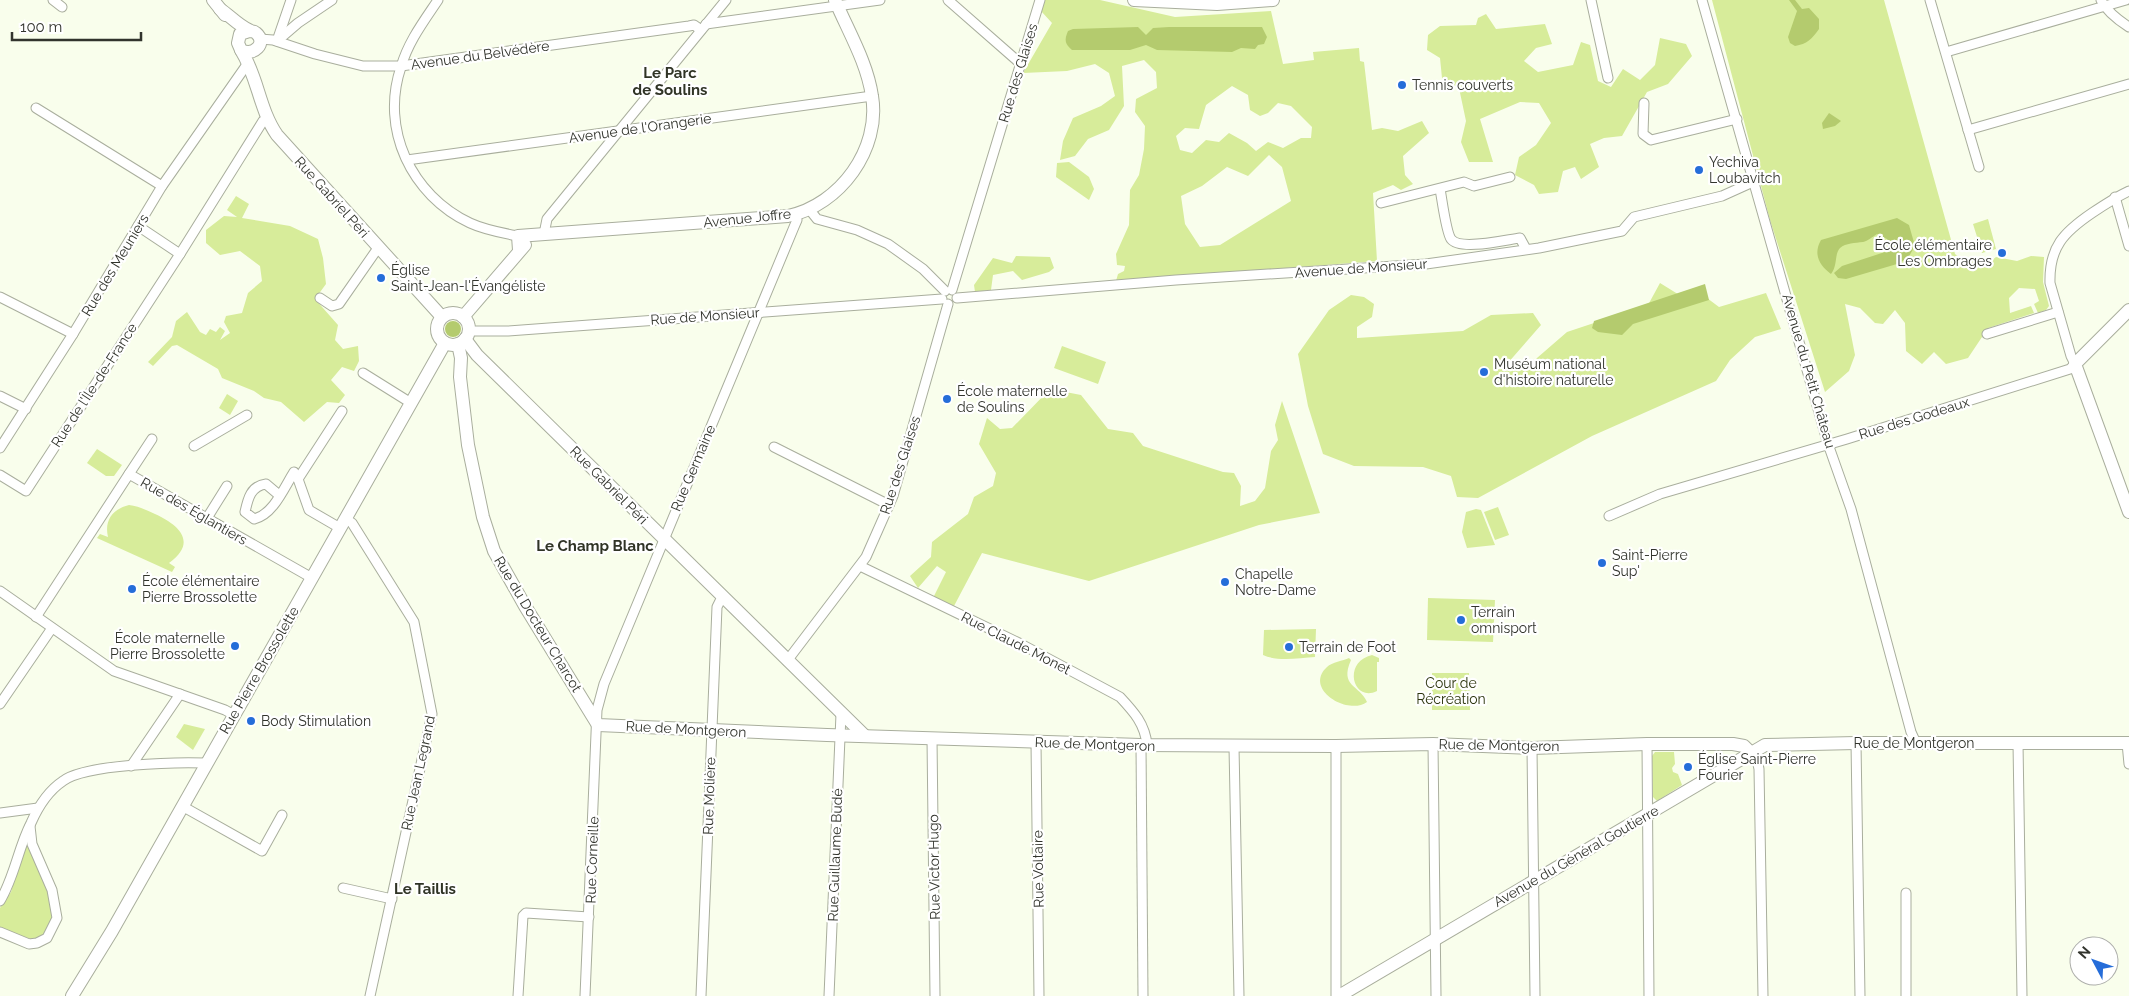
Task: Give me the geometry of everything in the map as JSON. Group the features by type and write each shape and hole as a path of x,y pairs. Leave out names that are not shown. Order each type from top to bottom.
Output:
{"street":[{"path":"53,0 62,7"},
{"path":"277,41 291,0"},
{"path":"277,41 298,23 332,0"},
{"path":"438,0 409,46 401,66 394,99 395,124 400,146 414,175 426,192 448,210 472,224 518,236 519,250"},
{"path":"463,317 519,250 539,235 546,219 726,0"},
{"name":"Avenue du Belvédère","path":"258,45 277,41 315,54 363,66 401,66 694,25 704,27 836,3 880,0"},
{"path":"948,0 1020,64"},
{"name":"Rue des Glaises","path":"787,661 860,566 889,505 949,296 1040,0"},
{"path":"1134,0 1216,4 1273,0"},
{"path":"1591,0 1608,78"},
{"name":"Avenue du Petit Château","path":"1702,0 1828,444 1851,509 1916,743"},
{"path":"1930,0 1978,167"},
{"path":"1946,52 2102,3 2126,0"},
{"name":"Avenue Joffre","path":"518,236 759,219 796,214 809,209 838,189 857,165 870,135 873,108 868,74 836,3"},
{"path":"2102,3 2119,21 2129,27"},
{"path":"216,4 244,33"},
{"path":"255,32 258,45 249,53 241,50 238,43 244,33 255,32"},
{"name":"Rue Gabriel Péri","path":"251,67 258,45"},
{"name":"Rue Gabriel Péri","path":"241,50 251,67 267,119 287,147 442,317"},
{"name":"Rue des Meuniers","path":"0,448 73,334 162,186 234,85 251,67"},
{"path":"1968,130 2129,84"},
{"name":"Avenue de l'Orangerie","path":"407,160 872,96"},
{"path":"1644,103 1643,134 1651,140 1737,119"},
{"path":"36,108 162,186"},
{"path":"138,226 180,254 263,121 267,119"},
{"path":"1381,202 1464,182 1474,186 1510,177"},
{"name":"Avenue de Monsieur","path":"949,296 1426,264 1526,249 1622,230 1634,217 1722,196 1753,182"},
{"path":"1440,189 1450,238 1458,245 1520,238 1526,249"},
{"path":"2129,191 2115,198 2065,233 2059,242 2050,272 2050,283 2071,356 2129,512"},
{"path":"2115,198 2129,246"},
{"path":"809,209 818,219 857,230 888,244 923,269 949,296"},
{"name":"Rue Germaine","path":"598,725 597,710 606,676 797,220 796,214"},
{"path":"320,298 332,306 339,304 378,248"},
{"name":"Rue de l'Île-de-France","path":"0,475 26,491 180,254"},
{"name":"Rue de Monsieur","path":"459,339 501,331 949,296"},
{"path":"0,297 73,334"},
{"path":"2075,364 2129,310"},
{"path":"1987,334 2058,312"},
{"path":"455,313 463,317 468,324 459,339 437,333 438,324 442,317 455,313"},
{"name":"Rue Gabriel Péri","path":"459,339 841,714"},
{"name":"Rue Pierre Brossolette","path":"72,996 112,931 411,403 459,339"},
{"name":"Rue du Docteur Charcot","path":"459,339 460,377 468,445 483,517 494,551 520,599 598,725"},
{"name":"Rue des Godeaux","path":"1608,516 1660,494 2061,372 2075,364"},
{"path":"363,373 411,403"},
{"path":"0,396 26,409"},
{"path":"298,479 342,411"},
{"path":"194,446 247,415"},
{"path":"129,474 152,439"},
{"path":"774,447 889,505"},
{"path":"279,495 294,472 309,510 343,523"},
{"name":"Rue des Églantiers","path":"36,617 129,474 312,578"},
{"path":"207,518 226,486"},
{"name":"Rue Jean Legrand","path":"343,523 352,523 414,622 432,714 370,996"},
{"name":"Rue Claude Monet","path":"860,566 1019,643 1120,696 1132,710 1145,730 1143,996"},
{"path":"0,604 3,593 114,671 225,710 234,715"},
{"name":"Rue Molière","path":"701,996 717,606 722,597"},
{"path":"0,704 52,628"},
{"path":"131,766 180,694"},
{"path":"841,714 865,736"},
{"name":"Rue Guillaume Budé","path":"830,996 841,714"},
{"name":"Rue de Montgeron","path":"598,725 1036,742 1234,747 1433,744 1532,748 1647,744 1739,744 1752,753 1771,744 2128,743"},
{"name":"Rue Corneille","path":"585,996 598,725"},
{"name":"Rue Victor Hugo","path":"932,738 935,996"},
{"name":"Rue Voltaire","path":"1036,742 1039,996"},
{"path":"1856,743 1860,996"},
{"path":"2128,743 2129,764"},
{"path":"1433,744 1436,996"},
{"path":"1647,744 1649,996"},
{"path":"2018,744 2022,996"},
{"path":"1336,746 1337,996"},
{"path":"1234,747 1239,996"},
{"path":"1532,748 1535,996"},
{"path":"1752,753 1757,760 1759,769 1763,996"},
{"name":"Avenue du Général Goutierre","path":"1337,996 1752,753"},
{"path":"0,901 9,886 30,824 38,808 51,791 64,779 83,773 131,766 183,762 206,763"},
{"path":"182,806 262,851 282,815"},
{"path":"0,813 38,808"},
{"path":"0,932 29,944 37,943 47,938 57,918 52,890 32,844 30,824"},
{"path":"343,888 392,899"},
{"path":"1906,893 1906,996"},
{"path":"518,996 521,921 526,913 590,917"}],"green space":[{"path":"1044,0 1100,0 1175,17 1271,11 1283,64 1314,60 1313,52 1359,48 1360,61 1364,62 1372,130 1382,128 1398,131 1422,121 1429,133 1403,156 1405,175 1413,184 1401,190 1393,185 1373,193 1377,261 1116,281 1118,274 1124,271 1125,266 1117,265 1116,254 1129,225 1130,190 1139,175 1144,149 1145,126 1135,112 1136,99 1157,88 1156,72 1144,60 1122,66 1124,106 1109,130 1088,139 1075,156 1060,160 1063,141 1073,118 1101,106 1115,96 1109,73 1095,64 1067,71 1023,73 1052,23 1041,11","holes":["1232,86 1248,95 1250,110 1260,116 1268,113 1278,103 1291,106 1312,127 1311,138 1301,138 1283,148 1268,142 1256,151 1247,143 1229,133 1219,142 1206,140 1192,153 1180,150 1176,136 1185,128 1199,129 1206,105","1269,155 1282,167 1291,201 1220,245 1200,247 1185,224 1181,196 1202,186 1227,167 1248,176"]},
{"path":"1712,0 1884,0 1955,254 1966,262 1971,262 1970,258 1979,257 1994,264 1991,261 1996,257 2017,261 2031,256 2044,257 2043,282 2049,306 2046,310 2038,313 2034,304 2039,301 2035,289 2019,288 2009,298 2010,313 2031,306 2034,313 1988,328 1968,358 1946,364 1934,352 1922,364 1906,351 1905,323 1895,310 1883,324 1875,323 1860,308 1845,304 1855,355 1849,371 1825,392 1770,220"},
{"path":"1486,14 1496,29 1545,24 1552,44 1536,48 1524,61 1538,72 1573,65 1581,42 1590,45 1598,81 1611,87 1623,69 1640,80 1655,65 1660,38 1686,44 1692,56 1668,84 1647,92 1622,136 1604,138 1590,144 1599,167 1581,179 1575,167 1563,171 1558,192 1539,194 1534,185 1515,175 1519,157 1536,145 1551,123 1539,103 1520,102 1480,119 1493,162 1469,162 1461,142 1466,121 1459,88 1442,78 1440,58 1427,50 1428,35 1440,26 1476,25 1478,18"},
{"path":"1069,162 1089,177 1094,189 1089,200 1056,177 1057,163"},
{"path":"236,196 249,204 242,218 290,226 318,239 323,258 326,284 315,299 338,325 335,340 343,349 358,346 359,361 354,371 342,367 331,380 345,395 339,403 327,402 304,422 281,402 264,398 254,391 222,378 218,369 177,345 172,346 153,366 148,362 172,337 176,321 187,312 200,332 206,335 210,329 216,332 220,327 225,331 220,340 230,333 224,322 226,316 242,313 248,293 262,281 260,266 240,251 220,255 206,243 206,230 224,216 237,217 227,210"},
{"path":"1988,219 1996,249 1982,253 1973,224"},
{"path":"1016,256 1050,257 1054,268 1049,272 1022,280 1013,271 993,275 991,290 975,292 974,285 993,258 1012,263"},
{"path":"1660,283 1681,296 1699,292 1719,307 1766,293 1781,329 1755,337 1730,360 1716,381 1592,436 1478,498 1457,497 1451,476 1423,467 1354,466 1323,454 1308,406 1298,354 1329,310 1351,295 1364,297 1374,304 1372,317 1357,327 1357,338 1463,331 1491,315 1533,313 1541,325 1507,364 1523,370 1567,332 1648,305"},
{"path":"1062,346 1106,362 1098,384 1054,368"},
{"path":"1050,389 1081,395 1108,429 1133,433 1143,446 1223,472 1234,473 1241,486 1240,506 1255,501 1265,488 1271,451 1278,440 1275,425 1282,401 1320,513 1259,525 1089,581 982,553 954,606 933,598 946,572 937,566 918,588 910,576 931,557 932,542 968,514 974,497 993,486 996,473 979,444 987,418 1000,429 1012,428"},
{"path":"227,394 238,401 230,415 219,408"},
{"path":"97,449 122,465 114,476 106,476 87,463"},
{"path":"129,505 142,508 164,518 178,529 182,535 184,541 182,548 178,555 169,563 175,567 172,572 97,538 100,534 108,537 107,525 111,516 118,509"},
{"path":"1498,507 1509,535 1495,540 1484,512"},
{"path":"1476,509 1481,510 1495,545 1467,548 1462,532 1466,512"},
{"name":"Terrain omnisport","path":"1428,598 1495,600 1493,642 1427,640"},
{"name":"Terrain de Foot","path":"1316,629 1315,657 1282,659 1263,655 1264,630"},
{"path":"1372,655 1379,658 1379,662 1377,662 1377,691 1369,693 1357,687 1354,673 1357,665 1363,659"},
{"path":"1349,658 1351,660 1347,676 1349,681 1364,696 1367,702 1359,705 1349,706 1340,703 1331,698 1320,684 1321,675 1327,667"},
{"name":"Cour de Récréation","path":"1432,673 1469,673 1470,710 1432,710"},
{"path":"184,724 205,729 193,750 176,737"},
{"path":"1655,752 1674,752 1675,764 1672,768 1673,772 1678,774 1682,785 1657,801 1653,797 1652,756"},
{"path":"26,842 49,891 53,918 47,933 34,940 0,929 0,908 11,892"}],"shaded area":[{"path":"1789,0 1795,0 1802,9 1809,8 1819,19 1819,29 1814,36 1806,42 1795,46 1790,43 1788,37 1797,11"},
{"path":"1138,27 1146,35 1153,28 1262,27 1267,37 1264,44 1258,45 1255,49 1241,48 1232,52 1157,50 1146,45 1130,50 1072,50 1066,42 1068,31 1073,29"},
{"path":"1829,113 1841,121 1835,126 1823,129 1822,123"},
{"path":"1897,218 1909,225 1915,246 1908,258 1897,264 1846,279 1838,278 1834,273 1842,266 1888,251 1887,239 1877,234 1868,240 1842,246 1837,254 1835,267 1831,274 1820,263 1817,255 1821,240"},
{"path":"1705,284 1709,300 1633,324 1622,335 1598,332 1592,328 1594,321"},
{"path":"453,321 459,323 461,329 459,335 453,337 447,335 445,329 447,323"}],"place":[{"name":"Tennis couverts","path":"1402,85"},
{"name":"Yechiva Loubavitch","path":"1699,170"},
{"name":"École élémentaire Les Ombrages","path":"2002,253"},
{"name":"Église Saint-Jean-l'Évangéliste","path":"381,278"},
{"name":"Muséum national d'histoire naturelle","path":"1484,372"},
{"name":"École maternelle de Soulins","path":"947,399"},
{"name":"Saint-Pierre Sup'","path":"1602,563"},
{"name":"Chapelle Notre-Dame","path":"1225,582"},
{"name":"École élémentaire Pierre Brossolette","path":"132,589"},
{"name":"Terrain omnisport","path":"1461,620"},
{"name":"École maternelle Pierre Brossolette","path":"235,646"},
{"name":"Terrain de Foot","path":"1289,647"},
{"name":"Body Stimulation","path":"251,721"},
{"name":"Église Saint-Pierre Fourier","path":"1688,767"}],"district":[{"name":"Le Parc de Soulins","path":"670,82"},
{"name":"Le Champ Blanc","path":"595,546"},
{"name":"Le Taillis","path":"425,889"}]}
